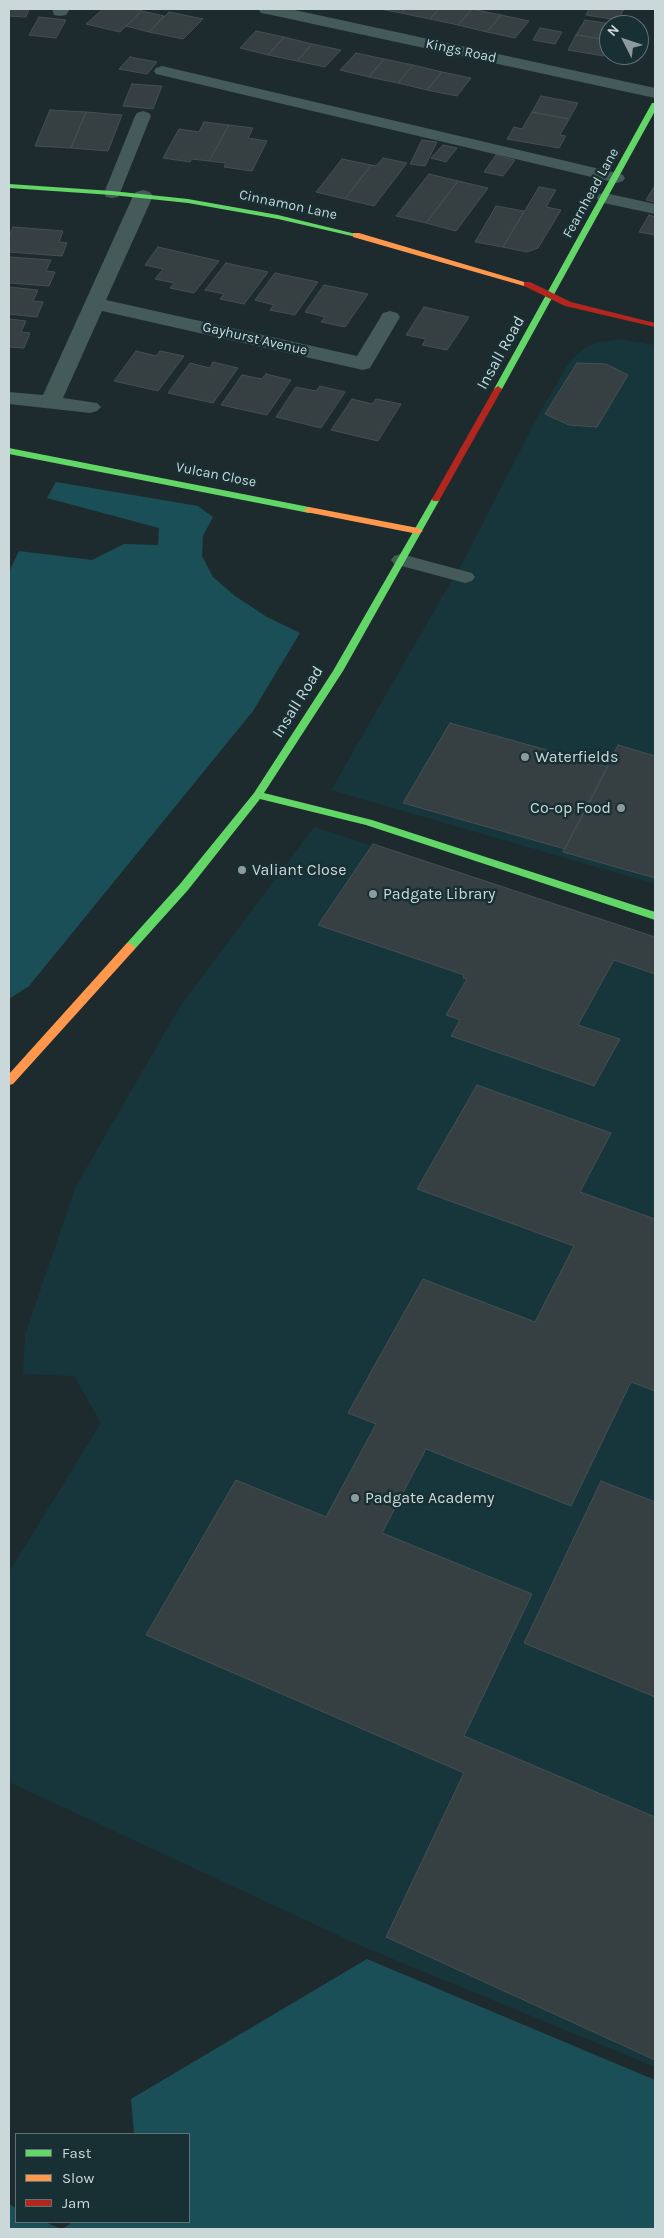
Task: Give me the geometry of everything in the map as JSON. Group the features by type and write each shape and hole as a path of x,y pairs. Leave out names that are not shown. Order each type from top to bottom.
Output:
{"street":[{"name":"Kings Road","path":"266,9 655,103"},
{"name":"Fearnhead Lane","path":"551,295 655,103"},
{"name":"Cinnamon Lane","path":"9,186 112,192 228,207 356,235 536,287 568,304 655,325"},
{"path":"50,403 143,196"},
{"name":"Insall Road","path":"11,1074 184,888 258,795 320,700 551,295"},
{"name":"Gayhurst Avenue","path":"94,303 364,364 390,317"},
{"path":"10,398 90,407"},
{"name":"Vulcan Close","path":"9,451 418,530"},
{"path":"258,795 368,822 655,916"}],"lane":[{"path":"162,71 616,178"},
{"path":"112,192 143,116"},
{"path":"605,198 655,209"},
{"path":"401,560 465,577"}],"shaded area":[{"path":"620,339 655,345 655,884 331,790 466,556 539,414 570,361 585,348 595,343"},
{"path":"56,482 198,506 213,517 203,536 202,556 213,577 235,596 267,617 300,633 253,711 29,986 9,999 9,572 19,551 92,560 124,544 158,545 159,528 47,498"},
{"name":"Padgate Academy","path":"314,827 655,937 655,2067 359,1945 9,1782 9,1572 101,1423 74,1376 23,1374 25,1335 76,1186 181,1005"},
{"path":"367,1959 655,2080 655,2229 62,2229 71,2223 190,2223 190,2133 134,2133 131,2099"},
{"path":"9,2204 15,2207 15,2223 47,2223 61,2229 9,2229"}],"building":[{"path":"9,9 29,9 26,17 9,16"},
{"path":"103,9 142,11 120,32 86,24"},
{"path":"380,9 405,9 401,13"},
{"path":"405,9 439,9 430,19 401,13"},
{"path":"439,9 472,9 458,25 430,19"},
{"path":"472,9 501,15 487,32 458,25"},
{"path":"589,9 624,9 621,15 599,15 599,17 586,15"},
{"path":"142,11 164,16 149,32 126,26"},
{"path":"169,12 203,19 183,39 149,32"},
{"path":"501,15 529,21 515,38 487,32"},
{"path":"39,17 66,20 56,38 29,35"},
{"path":"585,20 599,22 599,38 576,35"},
{"path":"540,28 562,32 555,44 533,40"},
{"path":"256,31 284,37 268,55 240,48"},
{"path":"576,35 599,38 599,55 568,50"},
{"path":"284,37 312,44 297,61 268,55"},
{"path":"312,44 341,50 325,67 297,61"},
{"path":"356,53 384,59 369,77 340,70"},
{"path":"130,57 157,62 147,74 119,69"},
{"path":"384,59 413,65 398,83 369,77"},
{"path":"413,65 442,72 427,90 398,83"},
{"path":"442,72 471,78 457,96 427,90"},
{"path":"132,84 162,86 153,109 123,106"},
{"path":"541,96 578,103 569,119 532,112"},
{"path":"50,110 86,112 71,148 35,146"},
{"path":"86,112 122,115 108,151 71,148"},
{"path":"532,112 569,119 560,135 566,136 559,148 507,139 514,127 522,129"},
{"path":"204,122 229,125 209,161 192,159 190,162 163,158 179,129 199,132"},
{"path":"229,125 253,128 248,138 267,141 252,171 224,167 226,163 209,161"},
{"path":"422,140 437,142 425,166 410,164"},
{"path":"443,145 457,148 446,162 431,158"},
{"path":"496,155 515,160 503,176 484,172"},
{"path":"383,158 407,163 374,206 345,199 371,165 376,166"},
{"path":"342,159 371,165 345,199 316,192"},
{"path":"429,174 458,181 426,223 396,216"},
{"path":"458,181 488,188 456,231 426,223"},
{"path":"539,187 556,190 546,207 561,210 538,248 527,252 503,247"},
{"path":"654,187 655,202 646,200"},
{"path":"496,206 524,211 503,247 475,242"},
{"path":"649,215 655,217 655,235 639,232"},
{"path":"13,227 63,231 59,242 67,243 62,256 9,252 9,236"},
{"path":"158,247 219,261 194,293 170,288 174,283 155,279 163,269 145,265"},
{"path":"9,257 51,260 46,271 55,272 49,286 9,283"},
{"path":"226,263 268,272 244,304 220,299 224,294 205,290"},
{"path":"275,273 318,282 295,315 270,310 274,305 255,300"},
{"path":"324,285 368,294 345,327 321,322 325,317 305,312"},
{"path":"9,287 38,290 33,301 43,302 37,317 9,314"},
{"path":"424,307 469,317 447,350 422,345 426,339 406,335"},
{"path":"9,319 26,321 21,332 30,333 24,348 9,347"},
{"path":"136,351 156,356 160,351 184,356 158,391 114,381"},
{"path":"213,362 238,368 213,403 168,393 190,363 210,368"},
{"path":"577,363 606,364 628,375 597,427 569,425 545,414"},
{"path":"266,374 291,380 267,415 221,405 242,375 262,379"},
{"path":"320,386 345,392 321,428 276,417 296,387 316,391"},
{"path":"352,399 372,404 376,399 401,404 378,441 331,430"},
{"path":"450,723 608,767 565,849 403,803"},
{"name":"Co-op Food","path":"618,745 655,756 655,878 563,852"},
{"path":"373,844 655,937 655,974 614,960 578,1025 620,1039 594,1086 451,1036 460,1020 446,1015 467,979 463,978 464,975 318,925"},
{"path":"477,1085 611,1133 580,1192 655,1219 655,1391 631,1382 571,1506 426,1449 382,1533 532,1594 464,1736 655,1817 655,2060 386,1937 464,1773 146,1635 236,1480 326,1517 376,1424 348,1413 423,1279 535,1322 574,1246 417,1189"},
{"path":"601,1481 655,1502 655,1697 524,1643"}],"traffic: fast":[{"path":"498,389 655,105"},
{"path":"9,186 112,193 188,201 278,217 356,235"},
{"path":"9,451 309,510"},
{"path":"130,947 184,887 258,795 338,671 436,499"},
{"path":"258,795 368,822 655,916"}],"traffic: slow":[{"path":"356,235 527,284"},
{"path":"309,510 418,531"},
{"path":"9,1081 130,947"}],"traffic: jam":[{"path":"527,284 568,304 655,325"},
{"path":"436,499 498,389"}],"place":[{"name":"Waterfields","path":"525,757"},
{"name":"Co-op Food","path":"621,808"},
{"name":"Valiant Close","path":"242,870"},
{"name":"Padgate Library","path":"373,894"},
{"name":"Padgate Academy","path":"355,1498"}]}
